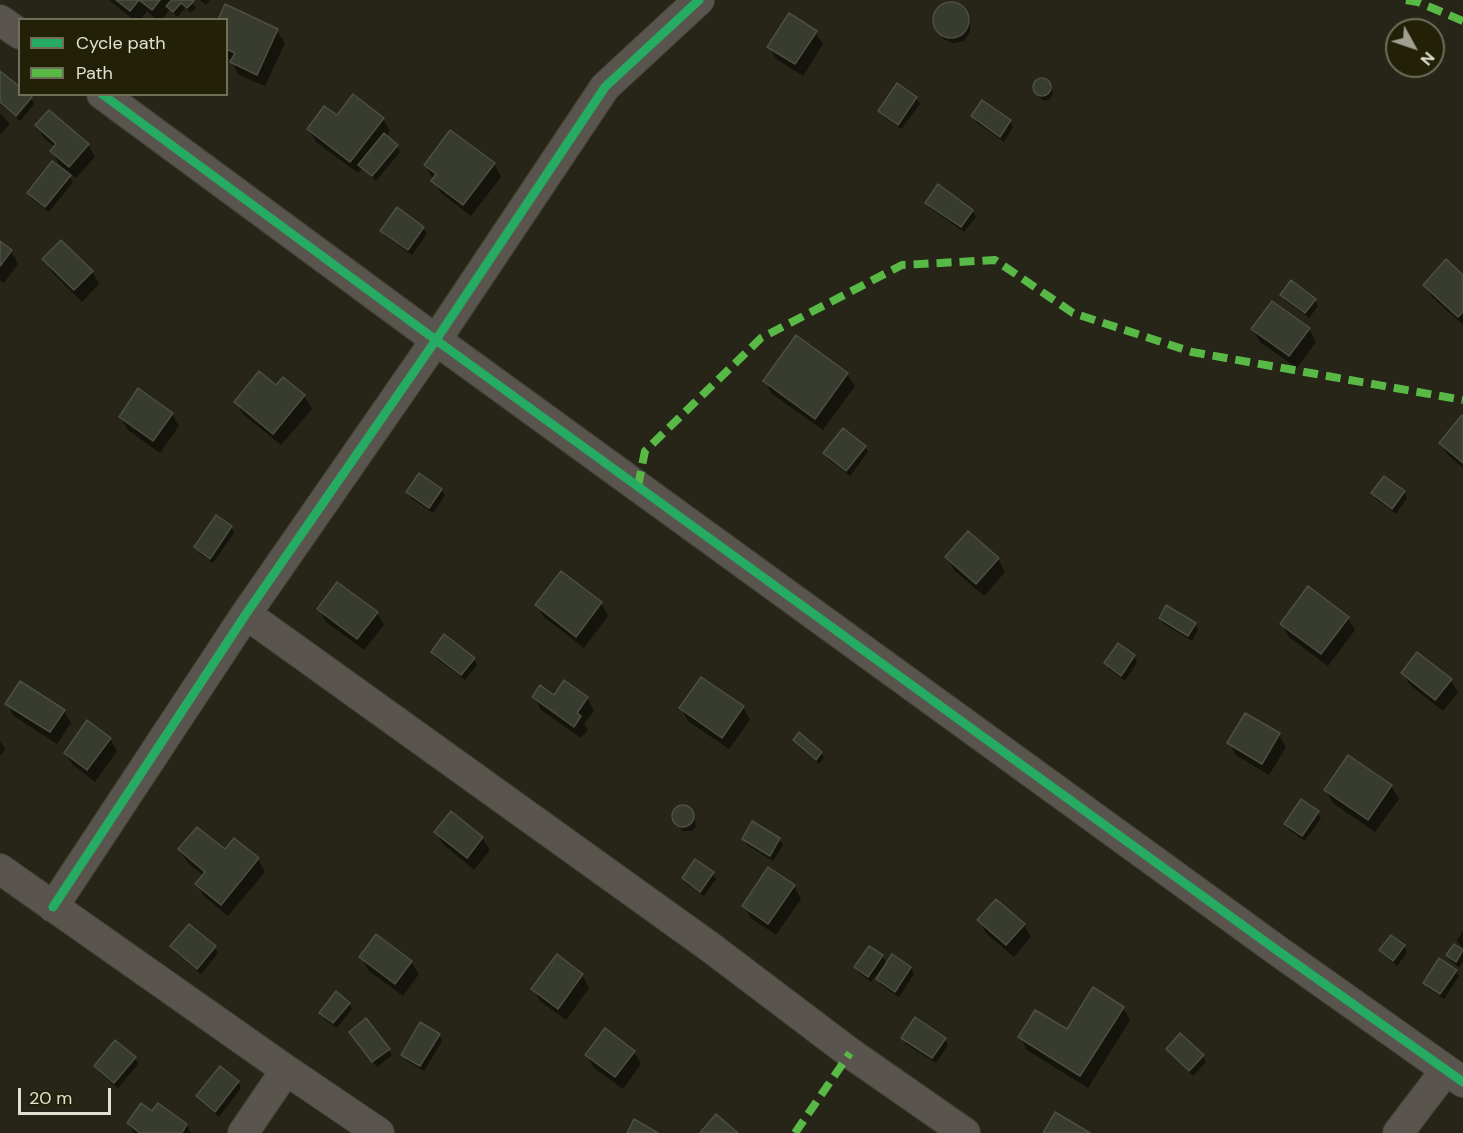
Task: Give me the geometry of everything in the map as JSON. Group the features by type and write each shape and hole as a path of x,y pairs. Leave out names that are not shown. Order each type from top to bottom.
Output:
{"street":[{"path":"52,907 246,614 436,340 605,87 699,0"},
{"path":"0,20 18,33"},
{"path":"105,96 436,340 1287,958 1454,1076 1398,1133"},
{"path":"246,614 710,947 850,1053 965,1133"},
{"path":"0,869 379,1133"},
{"path":"243,1133 286,1070"}],"building":[{"path":"116,0 139,0 130,11"},
{"path":"139,0 160,0 152,10"},
{"path":"172,0 194,1 187,8 181,3 173,12 166,6"},
{"path":"951,2 963,8 969,20 963,32 951,38 939,32 933,20 939,8"},
{"path":"225,4 278,29 257,75 230,62 235,53 228,50 228,18 219,18"},
{"path":"789,13 817,31 795,64 767,47"},
{"path":"0,71 18,85 18,96 32,97 16,116 0,102"},
{"path":"1042,78 1048,81 1051,87 1048,93 1042,96 1036,93 1033,87 1036,81"},
{"path":"897,83 917,97 898,125 878,111"},
{"path":"353,94 384,118 350,162 307,129 324,106 337,115"},
{"path":"982,100 1011,120 1000,137 971,116"},
{"path":"49,110 89,144 69,167 50,151 56,144 35,125"},
{"path":"450,130 495,163 463,205 431,181 436,174 424,165"},
{"path":"384,133 398,145 372,176 358,165"},
{"path":"52,161 71,175 45,207 27,193"},
{"path":"938,184 973,210 961,227 925,203"},
{"path":"397,207 424,227 408,250 380,231"},
{"path":"61,240 93,271 74,290 42,259"},
{"path":"0,241 12,250 0,266"},
{"path":"1446,259 1463,275 1463,312 1458,317 1423,285"},
{"path":"1291,280 1316,299 1305,313 1280,295"},
{"path":"1272,301 1310,328 1289,356 1251,329"},
{"path":"796,335 848,373 815,419 763,381"},
{"path":"259,371 276,385 283,377 305,395 273,434 234,402"},
{"path":"138,388 173,413 153,441 119,417"},
{"path":"1463,416 1463,463 1439,443"},
{"path":"843,428 866,446 846,471 823,453"},
{"path":"419,473 442,489 429,508 406,492"},
{"path":"1384,476 1405,491 1392,509 1371,493"},
{"path":"216,515 232,526 210,559 194,547"},
{"path":"968,531 999,558 976,584 945,557"},
{"path":"561,571 602,602 576,637 535,605"},
{"path":"337,582 378,612 357,639 317,609"},
{"path":"1308,586 1349,617 1321,654 1280,624"},
{"path":"1166,605 1196,623 1188,636 1159,618"},
{"path":"444,634 475,658 461,675 431,652"},
{"path":"1118,643 1135,655 1121,676 1104,663"},
{"path":"1417,652 1452,679 1435,700 1401,673"},
{"path":"701,677 744,706 722,738 679,708"},
{"path":"564,680 588,697 577,713 581,716 574,727 532,697 540,685 554,695"},
{"path":"20,681 65,710 50,732 5,704"},
{"path":"1245,713 1280,733 1262,764 1227,743"},
{"path":"87,720 111,738 87,770 64,753"},
{"path":"799,732 822,752 816,760 793,740"},
{"path":"1348,755 1392,785 1368,820 1324,790"},
{"path":"1301,799 1319,811 1302,836 1284,824"},
{"path":"683,805 691,808 694,816 691,824 683,827 675,824 672,816 675,808"},
{"path":"451,811 483,837 467,858 434,832"},
{"path":"752,821 780,838 770,856 742,839"},
{"path":"197,827 225,849 234,838 259,858 221,905 195,884 205,872 178,849"},
{"path":"695,859 714,872 700,892 682,878"},
{"path":"768,867 795,885 768,924 742,906"},
{"path":"996,899 1025,924 1006,945 977,920"},
{"path":"189,924 216,946 197,969 170,946"},
{"path":"376,934 412,961 395,984 359,957"},
{"path":"1391,935 1405,945 1393,961 1379,950"},
{"path":"1454,944 1463,950 1456,962 1446,955"},
{"path":"869,946 883,955 868,977 854,967"},
{"path":"557,954 583,974 558,1009 531,989"},
{"path":"892,954 911,967 895,992 876,979"},
{"path":"1439,958 1457,970 1440,994 1423,983"},
{"path":"1093,987 1124,1007 1080,1076 1018,1037 1035,1010 1067,1029"},
{"path":"336,991 350,1003 333,1023 319,1013"},
{"path":"915,1017 946,1038 932,1058 901,1038"},
{"path":"366,1018 390,1049 372,1062 349,1032"},
{"path":"420,1022 440,1034 420,1066 401,1055"},
{"path":"605,1028 635,1051 615,1077 585,1055"},
{"path":"1180,1033 1204,1055 1189,1071 1166,1049"},
{"path":"115,1040 136,1057 114,1083 94,1066"},
{"path":"220,1066 239,1081 215,1112 196,1096"},
{"path":"141,1103 152,1111 158,1103 187,1124 182,1133 140,1133 127,1123"},
{"path":"1055,1112 1090,1133 1043,1133"},
{"path":"716,1114 738,1133 700,1133"},
{"path":"634,1119 658,1133 627,1133"}],"marked path":[{"path":"1406,0 1418,2 1463,21"},
{"path":"638,486 645,451 761,338 902,265 995,260 1073,313 1192,352 1463,400"},
{"path":"795,1133 850,1053"}],"cycle path":[{"path":"53,907 246,614 436,340 605,87 699,0"},
{"path":"105,96 436,340 1278,951 1463,1082"}]}
